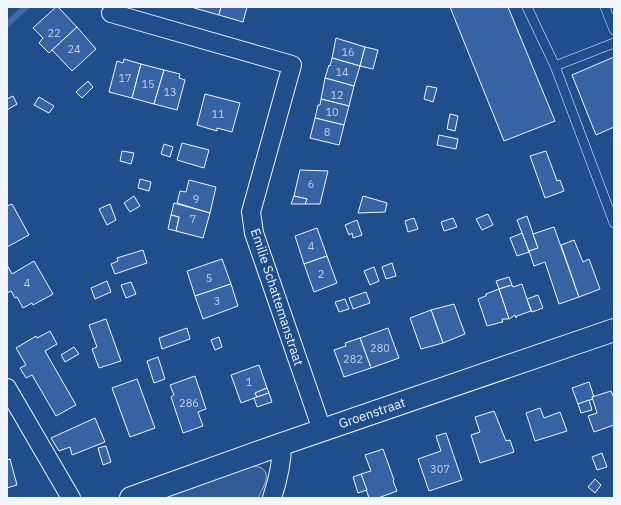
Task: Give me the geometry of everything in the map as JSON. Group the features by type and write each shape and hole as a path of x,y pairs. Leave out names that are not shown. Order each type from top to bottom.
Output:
{"street":[{"name":"Emilie Schattemanstraat","path":"111,13 292,65 251,212 254,233 322,430"},
{"name":"Groenstraat","path":"131,498 322,430 614,330"},
{"path":"7,388 71,498"},
{"path":"272,498 280,472 282,444"}],"lane":[{"path":"527,7 555,66 614,223"},
{"path":"605,7 614,30"},
{"path":"555,66 614,43"}],"shaded area":[{"path":"249,466 259,467 266,473 266,481 258,498 160,498"}],"building":[{"path":"56,7 58,7 77,27 49,53 39,43 43,38 33,28"},
{"path":"221,7 219,15 194,8"},
{"path":"221,7 247,7 243,22 219,15"},
{"path":"450,7 508,7 555,121 504,141"},
{"path":"77,27 96,49 72,71 52,50"},
{"path":"336,38 365,47 360,66 332,58"},
{"path":"365,47 378,50 373,69 360,66"},
{"path":"614,57 614,127 596,135 572,75"},
{"path":"332,58 360,66 354,86 325,78"},
{"path":"124,59 141,64 132,98 109,92 117,61 123,63"},
{"path":"141,64 164,70 154,104 132,98"},
{"path":"164,70 180,74 179,78 185,80 177,110 154,104"},
{"path":"325,78 354,86 349,106 321,99"},
{"path":"88,81 93,87 82,98 76,92"},
{"path":"427,86 437,88 433,102 424,99"},
{"path":"205,94 240,103 232,132 217,128 217,131 197,125"},
{"path":"13,96 17,104 7,110 7,99"},
{"path":"39,97 54,106 49,113 34,105"},
{"path":"321,99 349,106 344,125 315,118"},
{"path":"450,114 458,116 455,131 447,129"},
{"path":"315,118 344,125 339,145 310,138"},
{"path":"439,135 458,139 456,149 437,145"},
{"path":"182,143 209,150 204,168 177,160"},
{"path":"164,144 173,147 170,157 161,154"},
{"path":"122,151 134,153 131,164 120,161"},
{"path":"546,151 557,181 560,180 564,191 545,198 530,156"},
{"path":"300,170 328,171 320,204 305,204 307,199 294,196"},
{"path":"140,179 151,182 149,191 138,188"},
{"path":"189,180 216,187 210,213 177,203 180,191 186,192"},
{"path":"134,196 140,206 130,212 124,203"},
{"path":"294,196 307,199 305,204 291,204"},
{"path":"363,196 387,203 385,212 358,213"},
{"path":"174,203 210,213 203,238 176,231 179,217 171,215"},
{"path":"12,204 29,235 7,247 7,206"},
{"path":"110,204 116,220 107,225 99,209"},
{"path":"488,214 493,225 482,230 476,219"},
{"path":"171,215 179,217 176,231 168,229"},
{"path":"527,216 538,248 529,251 517,220"},
{"path":"414,218 418,229 408,232 405,221"},
{"path":"453,218 457,227 444,231 441,222"},
{"path":"357,220 362,235 353,238 352,233 349,235 345,225"},
{"path":"554,227 579,297 559,304 545,262 534,266 529,251 538,248 533,234"},
{"path":"317,228 327,256 304,264 295,236"},
{"path":"522,233 529,252 517,256 510,238"},
{"path":"574,240 583,262 589,259 600,289 579,297 561,245"},
{"path":"143,250 147,263 115,274 111,264 118,261 117,258"},
{"path":"327,256 337,283 314,292 304,264"},
{"path":"222,259 231,284 195,296 187,271"},
{"path":"34,261 53,294 33,305 32,303 23,308 17,297 15,298 11,291 7,293 7,265 12,274"},
{"path":"392,263 396,276 386,279 382,267"},
{"path":"374,267 379,281 370,285 364,271"},
{"path":"509,277 512,285 499,289 496,281"},
{"path":"107,281 111,292 95,299 91,288"},
{"path":"131,282 136,294 126,298 121,285"},
{"path":"231,284 238,306 203,319 195,296"},
{"path":"522,284 531,311 517,316 516,318 515,315 509,319 499,289"},
{"path":"499,289 509,319 502,319 503,322 487,326 478,299"},
{"path":"366,292 370,303 353,309 349,298"},
{"path":"538,295 543,308 532,312 527,299"},
{"path":"345,299 349,309 339,312 335,302"},
{"path":"454,304 465,334 443,343 431,310"},
{"path":"431,310 443,343 421,349 410,318"},
{"path":"106,319 121,361 99,368 92,349 97,347 89,325"},
{"path":"187,328 190,339 162,349 159,338"},
{"path":"388,328 399,358 371,368 360,338"},
{"path":"50,331 57,344 45,351 76,405 56,416 32,375 26,378 20,368 26,365 16,348 36,336 37,338"},
{"path":"219,337 222,347 215,350 211,340"},
{"path":"360,338 371,368 344,377 334,350 346,346 345,343"},
{"path":"74,347 79,354 65,362 61,355"},
{"path":"158,357 165,379 154,383 147,361"},
{"path":"259,365 267,388 255,393 257,397 241,403 231,375"},
{"path":"195,376 206,409 198,412 203,426 183,433 171,397 174,395 170,385"},
{"path":"137,379 155,428 130,437 112,388"},
{"path":"589,382 594,397 592,397 593,399 578,404 572,388"},
{"path":"267,388 269,393 257,397 255,393"},
{"path":"611,391 614,398 614,425 594,432 588,416 597,413 592,397"},
{"path":"269,393 272,402 257,407 254,398"},
{"path":"589,400 592,410 581,413 578,404"},
{"path":"540,408 544,418 560,412 567,431 535,441 526,413"},
{"path":"494,411 506,441 510,440 514,452 480,463 471,435 480,432 475,417"},
{"path":"95,418 105,442 72,455 70,447 59,451 51,438"},
{"path":"446,433 462,480 429,491 418,459 441,451 436,436"},
{"path":"106,446 111,462 103,465 98,448"},
{"path":"383,449 397,491 378,498 369,498 361,474 371,471 365,455"},
{"path":"602,453 607,467 597,470 592,457"},
{"path":"10,459 17,485 7,488 7,460"},
{"path":"361,474 367,490 358,493 353,477"},
{"path":"595,479 601,485 595,493 588,487"}],"waterway":[{"path":"7,24 26,7"}]}
